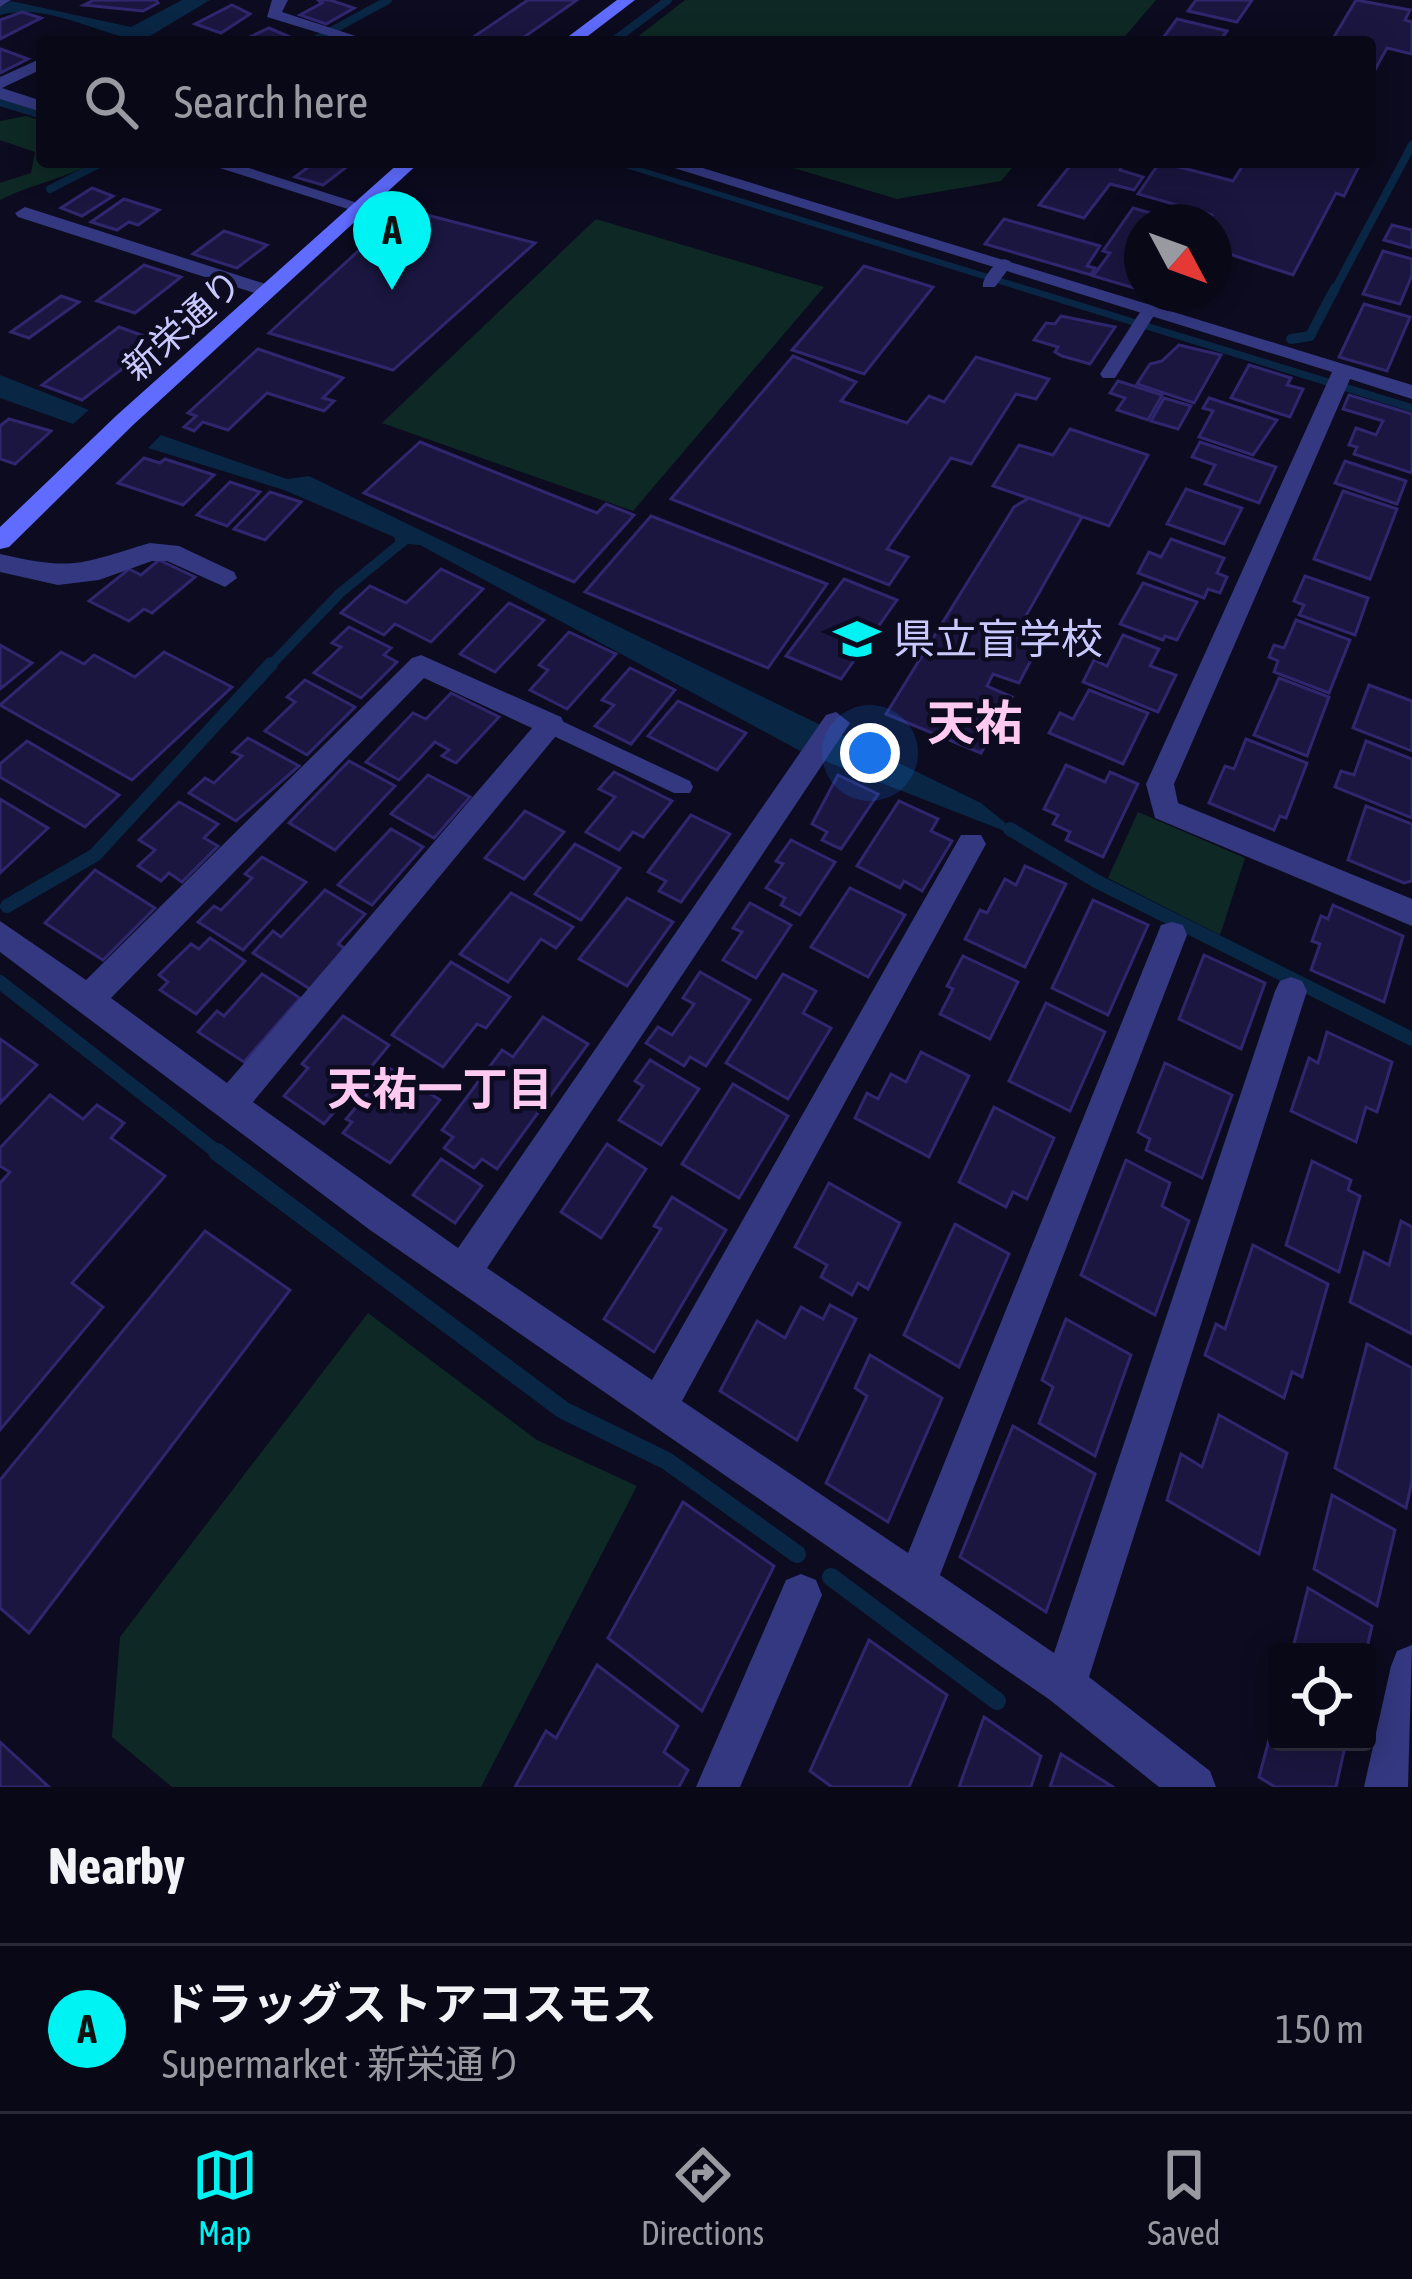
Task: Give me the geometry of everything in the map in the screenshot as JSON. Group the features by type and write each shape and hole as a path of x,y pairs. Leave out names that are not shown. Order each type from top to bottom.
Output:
{"street":[{"path":"280,0 273,14 343,36"},
{"path":"577,36 627,0"},
{"path":"36,58 0,89 36,104"},
{"path":"230,168 361,207"},
{"name":"新栄通り","path":"0,541 404,168"},
{"path":"682,168 997,274 1338,380 1412,392"},
{"path":"25,212 268,291"},
{"path":"1338,380 1160,784 1165,810 1412,913"},
{"path":"0,562 58,576 99,571 150,552 170,551 225,578"},
{"path":"88,999 421,665 551,725 230,1105"},
{"path":"461,1273 836,723"},
{"path":"658,1406 971,844"},
{"path":"0,934 461,1273 1065,1685 1176,1780"},
{"path":"916,1583 1172,935"},
{"path":"1065,1685 1291,991"},
{"path":"718,1787 801,1595"},
{"path":"1386,1787 1412,1666"}],"lane":[{"path":"1108,374 1144,320"},
{"path":"551,725 682,787"}],"green space":[{"path":"685,0 1156,0 1125,36 639,36"},
{"path":"26,116 36,119 36,168 82,168 0,200 0,183 31,173 35,152 0,140 0,121"},
{"path":"793,168 1012,168 1001,181 897,199"},
{"path":"596,219 824,287 633,511 382,423"},
{"path":"1138,812 1245,858 1220,935 1108,878"},
{"path":"368,1313 537,1440 637,1486 481,1787 172,1787 112,1737 120,1637"}],"water":[{"path":"182,0 210,0 150,36 119,36 41,13 0,15 0,7 11,1 131,27"},
{"path":"625,168 643,168 1412,404 1412,412"},
{"path":"0,375 89,410 73,424 0,398"},
{"path":"161,435 287,479 309,476 981,803 1025,839 802,752 420,545 396,543 394,537 284,490 148,448"}],"building":[{"path":"94,0 158,3 143,11 84,5"},
{"path":"318,0 354,8 326,24 300,15 322,3"},
{"path":"528,0 577,0 526,36 475,36"},
{"path":"1196,0 1252,0 1237,22 1188,11"},
{"path":"1356,0 1410,10 1405,20 1412,22 1412,54 1387,48 1376,68 1376,36 1335,36"},
{"path":"232,5 250,14 221,33 195,24"},
{"path":"22,12 41,18 0,39 0,20"},
{"path":"1177,19 1227,31 1223,36 1164,36"},
{"path":"269,28 287,36 252,36"},
{"path":"1,49 28,59 0,73"},
{"path":"307,168 345,168 323,185 295,177"},
{"path":"1068,168 1121,168 1143,177 1134,190 1110,184 1084,218 1039,205"},
{"path":"1156,168 1183,168 1233,181 1241,168 1358,168 1344,196 1336,193 1293,275 1232,255 1232,204 1173,204 1138,194"},
{"path":"92,188 113,196 82,216 61,208"},
{"path":"124,199 159,210 138,225 129,222 117,230 91,222"},
{"path":"404,209 535,243 393,370 269,333"},
{"path":"1004,219 1100,246 1087,266 1095,268 1091,275 985,244"},
{"path":"1124,221 1124,285 1093,276 1110,253 1103,251"},
{"path":"1392,225 1412,230 1412,248 1384,240"},
{"path":"224,231 267,245 237,268 193,254"},
{"path":"1383,251 1412,259 1412,275 1400,304 1363,294"},
{"path":"144,265 181,277 135,313 97,301"},
{"path":"864,266 933,287 864,374 792,350"},
{"path":"61,296 79,302 29,338 11,332"},
{"path":"1364,304 1410,317 1387,371 1339,357"},
{"path":"1061,316 1115,327 1090,364 1062,356 1055,352 1058,347 1034,340 1046,323 1055,324"},
{"path":"119,327 158,341 82,400 42,385"},
{"path":"1179,345 1221,355 1194,403 1137,384 1150,364 1162,361"},
{"path":"258,349 343,378 323,398 334,401 324,411 267,393 228,430 203,422 194,431 184,427 196,416 188,413"},
{"path":"793,356 856,382 841,401 907,423 929,396 944,402 976,357 1049,379 1036,399 1016,394 971,464 951,458 887,549 908,557 889,585 671,499"},
{"path":"1249,365 1291,378 1287,385 1303,389 1290,417 1231,398"},
{"path":"1118,381 1162,395 1148,420 1117,410 1125,398 1110,393"},
{"path":"1349,395 1412,414 1412,473 1354,454 1357,447 1349,445 1356,428 1376,435 1383,421 1343,409"},
{"path":"1164,398 1191,406 1178,429 1151,421"},
{"path":"1209,398 1277,420 1253,455 1199,437 1213,411 1203,408"},
{"path":"9,419 51,431 15,464 0,459 0,426"},
{"path":"1070,429 1148,455 1109,526 993,486 1019,445 1053,455"},
{"path":"420,442 597,513 606,504 634,515 574,582 364,493"},
{"path":"1200,442 1276,467 1259,503 1205,484 1215,465 1192,457"},
{"path":"144,458 160,463 165,459 214,475 183,505 118,483"},
{"path":"1345,461 1406,481 1397,504 1335,483"},
{"path":"230,482 260,492 227,526 197,515"},
{"path":"1186,489 1242,508 1224,544 1167,524"},
{"path":"1343,491 1397,509 1370,579 1314,559"},
{"path":"270,492 301,502 265,540 234,529"},
{"path":"1029,498 1082,517 1023,621 1048,628 1019,683 993,674 987,686 1012,697 981,753 886,714 1014,507"},
{"path":"651,516 827,584 768,668 585,592"},
{"path":"1171,539 1224,558 1217,573 1227,577 1220,593 1208,589 1204,598 1138,573 1149,552 1161,557"},
{"path":"159,560 195,577 152,613 144,609 129,621 89,601 129,569 141,575"},
{"path":"441,569 483,589 431,642 395,624 384,635 341,613 370,586 406,603"},
{"path":"1305,576 1368,598 1355,635 1299,615 1304,605 1294,601"},
{"path":"844,579 897,600 841,679 786,656"},
{"path":"1143,583 1197,602 1177,640 1165,636 1163,640 1120,624"},
{"path":"509,603 544,620 495,672 460,654"},
{"path":"1296,620 1350,640 1329,693 1274,672 1278,661 1269,657 1274,645 1284,648"},
{"path":"349,627 391,648 384,655 397,662 361,698 314,673 341,647 332,643"},
{"path":"569,632 616,654 567,709 530,690 548,670 539,665"},
{"path":"1123,635 1159,649 1150,666 1176,675 1158,712 1083,682 1094,660 1107,666"},
{"path":"0,645 32,663 0,689"},
{"path":"61,652 84,664 94,655 135,677 164,652 232,687 132,780 0,705"},
{"path":"630,668 675,690 631,744 595,726 614,705 602,700"},
{"path":"1279,678 1329,697 1307,756 1254,735"},
{"path":"305,680 355,707 307,755 265,731 295,702 287,697"},
{"path":"1369,685 1412,701 1412,751 1353,728"},
{"path":"1089,690 1148,713 1123,764 1049,733 1060,713 1073,719"},
{"path":"451,693 499,717 456,763 442,756 449,750 435,742 399,780 366,762 413,713 426,719"},
{"path":"678,701 746,733 717,770 648,736"},
{"path":"248,738 299,766 236,821 189,793 205,778 214,783 242,756 233,752"},
{"path":"1246,739 1307,763 1286,818 1280,816 1274,830 1209,803 1225,766 1234,769"},
{"path":"27,741 119,795 85,827 0,777 0,764"},
{"path":"1366,741 1412,759 1412,818 1335,787 1341,771 1354,775"},
{"path":"349,761 395,786 335,850 289,823"},
{"path":"1066,765 1105,782 1110,772 1138,784 1103,857 1066,840 1070,832 1053,824 1058,815 1044,809"},
{"path":"614,772 672,801 643,837 633,832 619,850 586,832 615,797 599,789"},
{"path":"428,775 470,797 434,838 391,814"},
{"path":"838,775 878,794 841,849 822,840 827,832 812,824"},
{"path":"0,799 48,828 0,873"},
{"path":"899,801 938,819 931,831 952,841 922,891 904,881 900,888 857,866"},
{"path":"179,802 218,824 204,838 218,846 182,882 169,873 161,881 138,866 155,850 139,840"},
{"path":"1366,806 1412,824 1412,881 1404,883 1348,860"},
{"path":"525,811 564,832 524,879 485,858"},
{"path":"691,815 730,834 681,902 659,891 666,881 648,872"},
{"path":"391,829 423,847 372,905 338,885"},
{"path":"791,840 835,862 800,915 781,905 785,898 766,888 783,864 776,861"},
{"path":"575,844 620,868 581,920 535,894"},
{"path":"262,857 306,882 243,950 198,922 214,906 221,910 252,878 245,874"},
{"path":"1025,866 1066,884 1025,967 965,939 980,910 987,913 1005,879 1016,885"},
{"path":"95,870 155,908 103,960 45,923"},
{"path":"850,888 905,915 868,977 811,947"},
{"path":"325,890 365,914 338,944 346,949 310,989 253,953 273,931 281,937"},
{"path":"511,893 573,927 556,948 541,939 508,982 460,954"},
{"path":"627,898 673,922 627,986 579,959"},
{"path":"1093,900 1148,925 1108,1015 1052,988"},
{"path":"750,903 791,925 756,978 723,960 742,932 733,928"},
{"path":"1333,905 1403,936 1384,1002 1311,970 1320,944 1312,941 1321,916 1328,919"},
{"path":"210,938 245,961 196,1014 160,990 168,982 159,975 191,944 199,949"},
{"path":"1204,955 1265,983 1241,1049 1179,1019"},
{"path":"963,956 1018,982 990,1039 940,1014 953,989 947,986"},
{"path":"451,962 510,997 486,1028 477,1024 443,1067 392,1035"},
{"path":"700,972 750,1000 706,1066 690,1057 684,1066 646,1043 658,1027 672,1035 694,1004 683,998"},
{"path":"262,974 300,998 244,1062 198,1032 217,1011 224,1016"},
{"path":"783,974 816,991 803,1013 831,1028 788,1099 726,1063"},
{"path":"1046,1003 1105,1032 1070,1111 1009,1081"},
{"path":"343,1016 389,1045 324,1124 284,1096 308,1068 302,1064"},
{"path":"543,1017 588,1044 497,1169 482,1159 474,1168 444,1148 453,1137 442,1130 502,1050 513,1057"},
{"path":"1327,1032 1392,1062 1377,1112 1366,1107 1356,1142 1291,1111 1309,1058 1318,1063"},
{"path":"0,1039 37,1065 0,1103"},
{"path":"921,1052 969,1076 929,1157 855,1118 867,1093 878,1099 891,1074 906,1082"},
{"path":"650,1060 699,1089 661,1145 619,1120 643,1086 635,1081"},
{"path":"1165,1063 1232,1095 1202,1178 1146,1150 1150,1139 1138,1132"},
{"path":"389,1068 440,1100 390,1163 343,1133 352,1122 346,1119"},
{"path":"733,1084 788,1116 739,1198 682,1164"},
{"path":"50,1095 83,1119 97,1105 124,1123 111,1138 165,1176 72,1283 103,1307 0,1430 0,1183 10,1172 0,1166 0,1148"},
{"path":"994,1107 1054,1138 1027,1199 1013,1192 1006,1207 959,1182"},
{"path":"607,1144 646,1169 601,1238 561,1212"},
{"path":"441,1159 482,1186 455,1223 413,1195"},
{"path":"1126,1160 1170,1183 1162,1206 1189,1221 1155,1315 1081,1275"},
{"path":"1312,1161 1351,1180 1348,1190 1360,1196 1339,1272 1286,1245"},
{"path":"829,1183 900,1223 868,1289 858,1283 852,1295 821,1277 827,1265 795,1247"},
{"path":"672,1197 726,1230 654,1352 604,1319 661,1229 654,1226"},
{"path":"1401,1221 1412,1227 1412,1334 1350,1302 1364,1252 1389,1265"},
{"path":"955,1224 1009,1254 959,1367 904,1335"},
{"path":"205,1231 290,1290 29,1633 0,1608 0,1480"},
{"path":"1253,1245 1328,1284 1302,1377 1292,1372 1284,1398 1205,1355 1216,1324 1225,1329"},
{"path":"830,1305 856,1319 797,1440 720,1391 757,1321 785,1338 801,1307 823,1319"},
{"path":"1066,1319 1131,1355 1095,1456 1039,1423 1053,1387 1042,1380"},
{"path":"1367,1344 1412,1368 1412,1481 1406,1508 1335,1468"},
{"path":"870,1355 942,1398 888,1522 826,1483 867,1396 855,1388"},
{"path":"1219,1415 1287,1453 1259,1554 1167,1500 1181,1454 1202,1467"},
{"path":"1013,1426 1095,1474 1046,1612 960,1557"},
{"path":"1332,1495 1395,1530 1377,1606 1314,1569"},
{"path":"683,1502 774,1566 702,1711 608,1638"},
{"path":"1308,1588 1372,1626 1368,1643 1294,1643"},
{"path":"869,1640 947,1695 909,1787 832,1787 810,1771"},
{"path":"597,1665 678,1726 664,1752 688,1770 679,1787 515,1787 546,1731 556,1738"},
{"path":"984,1717 1041,1756 1031,1787 959,1787"},
{"path":"0,1742 49,1787 0,1787"},
{"path":"1268,1744 1268,1751 1344,1751 1336,1787 1275,1787 1259,1777"},
{"path":"1061,1754 1113,1787 1050,1787"}],"waterway":[{"path":"322,36 388,0"},
{"path":"620,36 668,0"},
{"path":"0,102 36,113"},
{"path":"1334,291 1412,145"},
{"path":"50,189 91,168"},
{"path":"1291,339 1310,336 1335,288"},
{"path":"269,667 340,593 411,535"},
{"path":"7,906 95,855 271,664"},
{"path":"1010,829 1096,881 1412,1039"},
{"path":"0,982 221,1155"},
{"path":"217,1152 221,1155"},
{"path":"221,1155 563,1410 667,1461 797,1554"},
{"path":"831,1577 997,1701"}],"place":[{"name":"ドラッグストアコスモス","path":"392,290"},
{"name":"県立盲学校","path":"857,639"}],"district":[{"name":"天祐","path":"975,722"},
{"name":"天祐一丁目","path":"440,1089"}]}
